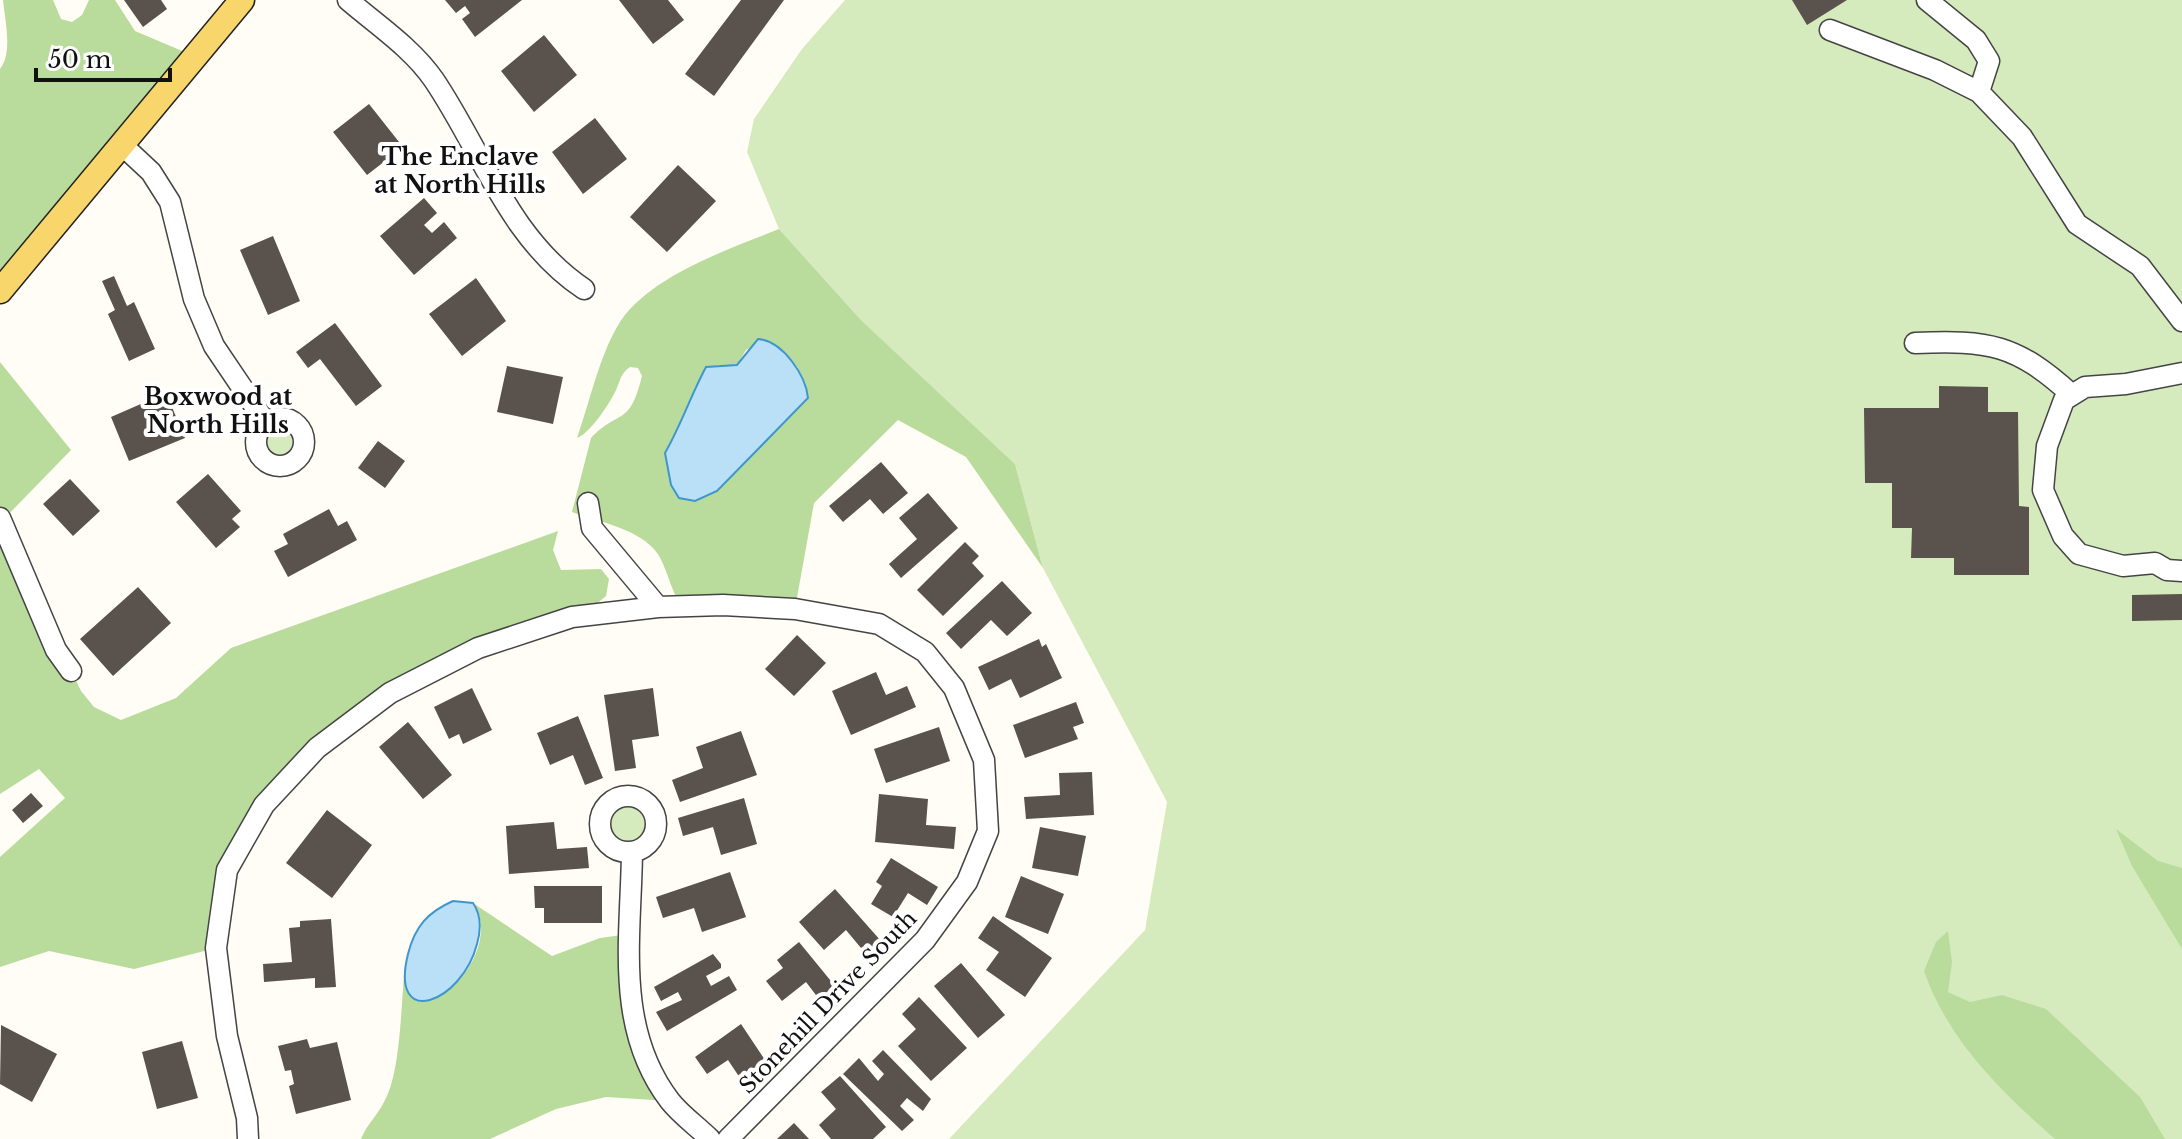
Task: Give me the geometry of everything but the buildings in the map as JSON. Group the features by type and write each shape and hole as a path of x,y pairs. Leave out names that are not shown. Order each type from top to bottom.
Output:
{"main road":[{"path":"0,291 242,0"}],"street":[{"path":"348,0 420,62 512,214 563,275 584,289"},
{"path":"1927,0 1976,40 1989,61 1979,92"},
{"path":"1830,30 1935,70 1979,92 2022,137 2077,224 2140,266 2182,321"},
{"path":"121,144 151,172 170,202 194,299 214,346 266,423"},
{"path":"1915,343 1960,341 2008,348 2048,373 2072,395"},
{"path":"2182,373 2126,384 2093,385 2064,400 2047,446 2043,490 2063,536 2079,554 2123,566 2155,563 2167,570 2182,571"},
{"path":"588,503 587,514 592,528 658,607"},
{"path":"0,518 56,650 71,671"},
{"name":"Stonehill Drive South","path":"248,1139 247,1118 227,1036 216,948 227,870 264,805 317,748 390,693 478,648 572,617 658,607 723,605 795,609 879,624 925,652 954,688 984,760 988,831 967,882 925,940 728,1139"},
{"path":"632,852 627,961 632,1013 641,1049 670,1101 710,1139"}],"green space":[{"path":"3,0 53,0 61,19 72,22 82,15 89,0 115,0 135,31 194,56 0,291 0,69 7,45"},
{"path":"845,0 2182,0 2182,1139 949,1139 1145,930 1167,802 1043,568 1015,464 861,320 779,229 747,152 754,119 802,49"},
{"path":"779,229 861,320 1015,464 1043,568 966,457 898,420 814,503 795,609 681,605 662,561 645,541 626,530 572,512 591,438 628,411 642,376 638,368 626,370 603,412 577,438 600,367 617,327 647,294 667,280 713,256","holes":["764,340 798,368 665,453 686,416 695,387 717,365 725,368 737,365 746,350"]},
{"path":"0,362 71,450 1,522 81,691 94,707 121,720 176,698 231,648 558,531 553,550 561,570 601,569 609,579 606,596 588,611 478,648 317,748 227,870 216,948 134,969 49,951 0,967 0,857 65,798 39,769 0,794"},
{"path":"280,418 297,425 304,442 297,459 280,466 263,459 256,442 263,425"},
{"path":"628,796 648,804 656,824 648,844 628,852 608,844 600,824 608,804"},
{"path":"2116,829 2158,861 2182,868 2182,949 2132,866"},
{"path":"473,903 552,956 600,938 629,934 632,1013 670,1101 606,1097 556,1109 490,1139 361,1139 390,1090 399,1036 405,965 406,986 421,1001 435,998 449,989 471,964 478,948 480,917"},
{"path":"1948,931 1952,962 1948,992 1970,1002 2002,995 2046,1009 2140,1097 2165,1139 2055,1139 2015,1103 1962,1042 1934,996 1924,971 1936,942"}],"water":[{"path":"758,339 776,346 792,361 803,380 808,398 717,491 695,501 679,498 671,485 665,453 706,367 737,365"},
{"path":"453,901 473,903 476,908 480,923 477,944 469,965 457,981 430,1000 418,1000 409,993 405,978 414,935 436,910"}],"district":[{"name":"The Enclave at North Hills","path":"460,170"},
{"name":"Boxwood at North Hills","path":"218,410"}]}
